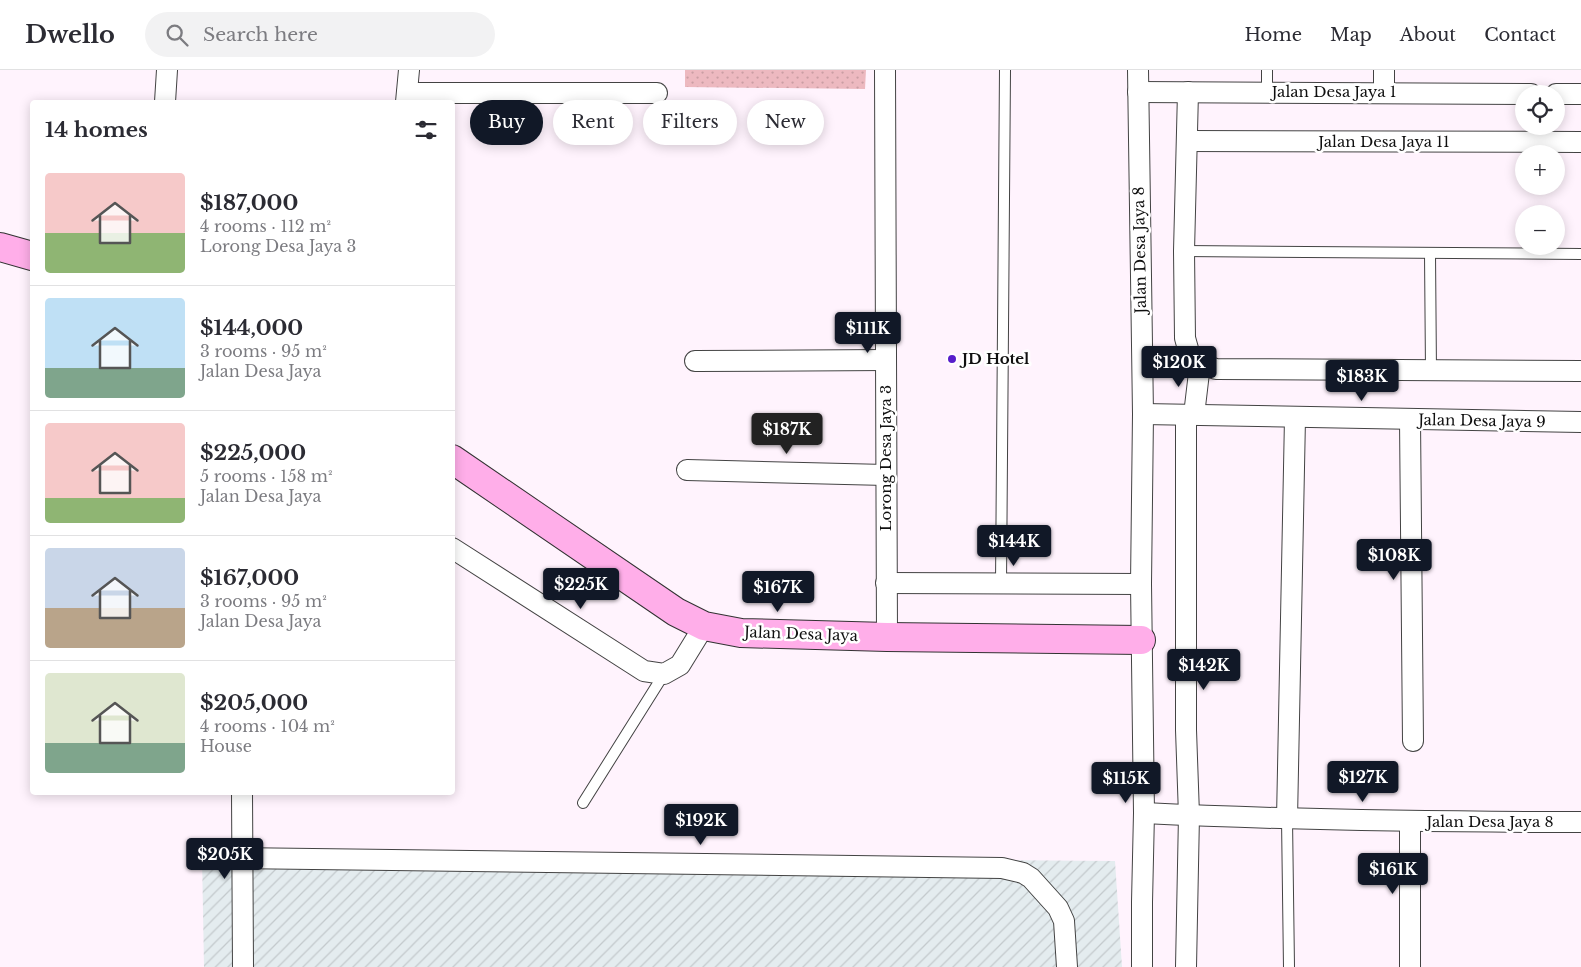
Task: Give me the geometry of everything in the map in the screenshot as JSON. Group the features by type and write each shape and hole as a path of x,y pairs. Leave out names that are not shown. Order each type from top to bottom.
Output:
{"street":[{"path":"165,100 167,70"},
{"path":"409,70 407,98 657,93"},
{"name":"Lorong Desa Jaya 3","path":"885,70 887,637"},
{"name":"Jalan Desa Jaya 8","path":"1138,70 1143,414 1141,640 1144,813 1142,967"},
{"path":"1384,70 1384,92"},
{"name":"Jalan Desa Jaya 1","path":"1138,92 1515,94"},
{"path":"1188,92 1184,251 1185,338 1190,356 1200,364 1216,369 1581,371"},
{"path":"1565,94 1581,94"},
{"name":"Jalan Desa Jaya 11","path":"1187,141 1581,142"},
{"path":"0,247 30,255"},
{"path":"695,361 886,360"},
{"path":"1186,967 1189,815 1186,721 1190,415 1200,364"},
{"name":"Jalan Desa Jaya 9","path":"1143,414 1581,422"},
{"path":"1288,819 1295,418"},
{"path":"1410,420 1413,741"},
{"name":"Jalan Desa Jaya","path":"455,461 676,612 704,626 741,633 1141,640"},
{"path":"687,470 886,474"},
{"path":"455,550 644,671 664,674 680,665 704,626"},
{"path":"886,582 1141,584"},
{"path":"242,795 243,967"},
{"name":"Jalan Desa Jaya 8","path":"1144,813 1410,822 1581,822"},
{"path":"1410,822 1410,967"},
{"path":"242,858 1002,868 1023,873 1031,878 1058,908 1064,921 1067,967"}],"lane":[{"path":"1000,584 1005,70"},
{"path":"1267,70 1267,92"},
{"path":"1184,251 1581,254"},
{"path":"1430,254 1431,371"},
{"path":"583,803 664,674"},
{"path":"1288,819 1289,967"}],"shaded area":[{"path":"685,70 866,70 865,89 685,87"},
{"path":"202,855 1115,861 1122,967 204,967"}],"place":[{"name":"JD Hotel","path":"952,359"}]}
